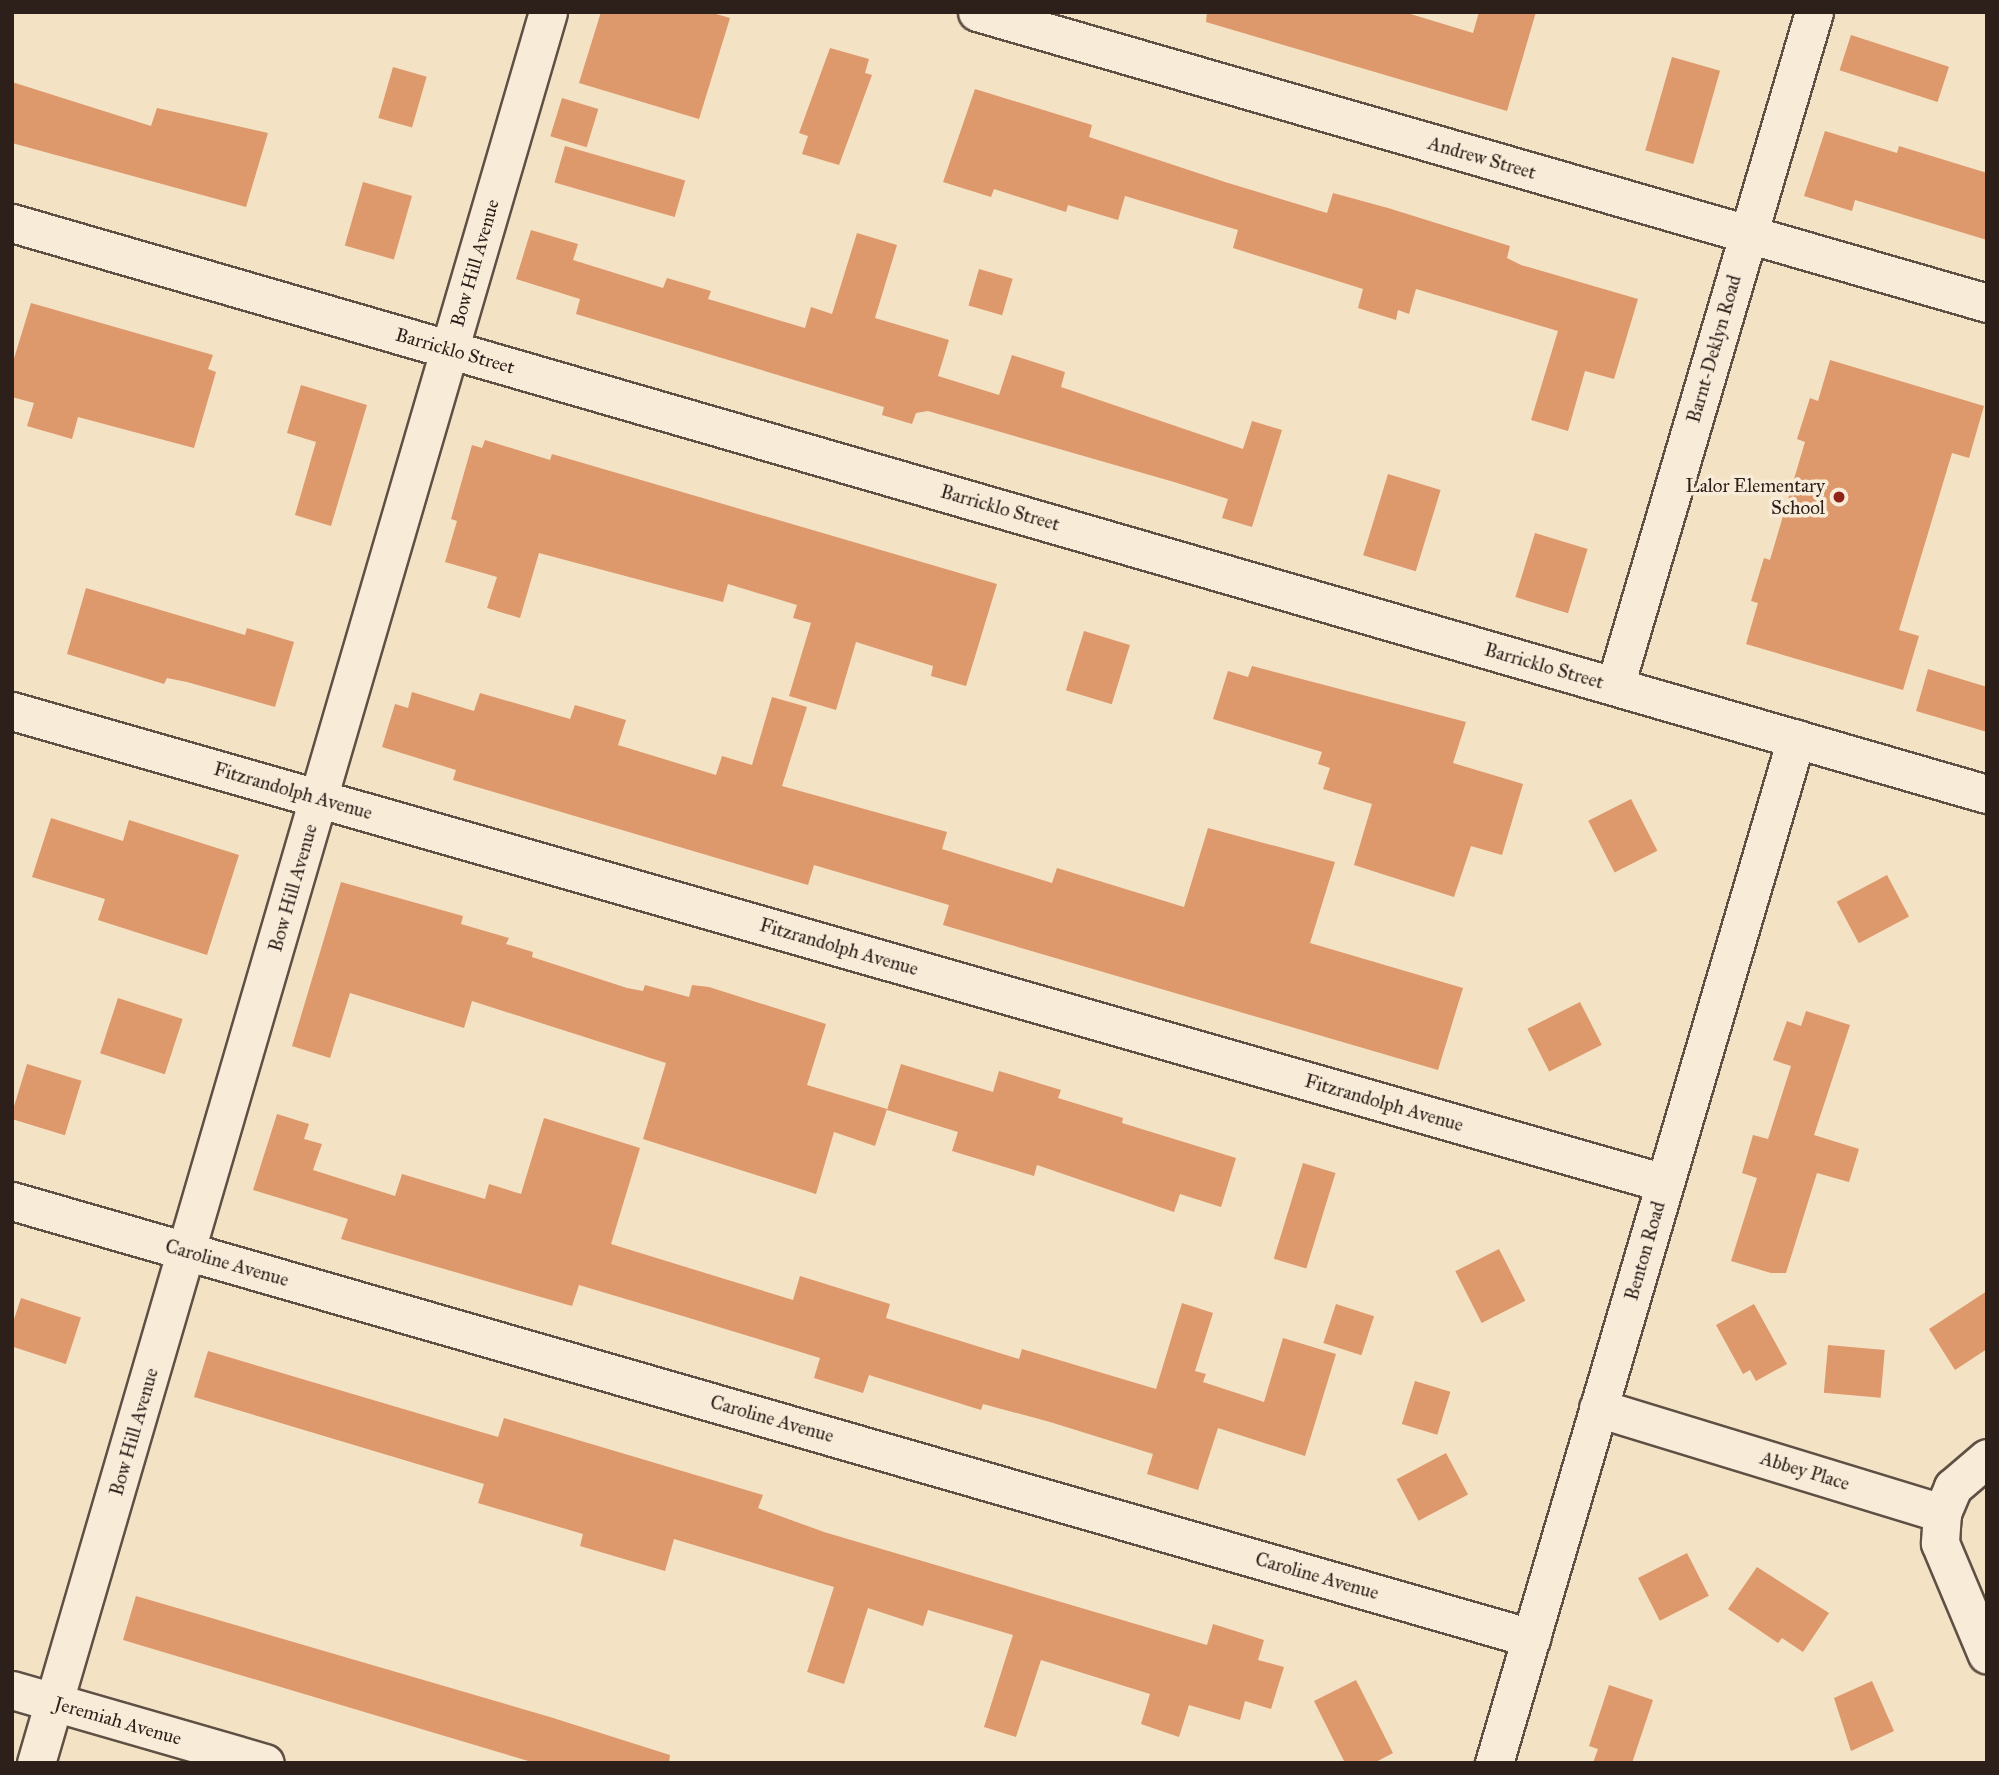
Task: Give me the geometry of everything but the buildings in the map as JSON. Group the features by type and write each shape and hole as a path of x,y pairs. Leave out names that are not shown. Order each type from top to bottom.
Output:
{"street":[{"name":"Bow Hill Avenue","path":"36,1763 548,12"},
{"name":"Andrew Street","path":"977,12 1987,303"},
{"name":"Barnt-Deklyn Road","path":"1615,686 1815,12"},
{"name":"Barricklo Street","path":"12,223 1987,794"},
{"name":"Fitzrandolph Avenue","path":"12,711 1665,1183"},
{"name":"Benton Road","path":"1494,1763 1796,739"},
{"name":"Caroline Avenue","path":"12,1201 1531,1637"},
{"name":"Abbey Place","path":"1598,1408 1942,1513"},
{"path":"1987,1458 1953,1487 1942,1513 1940,1543 1947,1569 1987,1655"},
{"name":"Jeremiah Avenue","path":"12,1690 265,1763"}],"place":[{"name":"Lalor Elementary School","path":"1839,497"}]}
